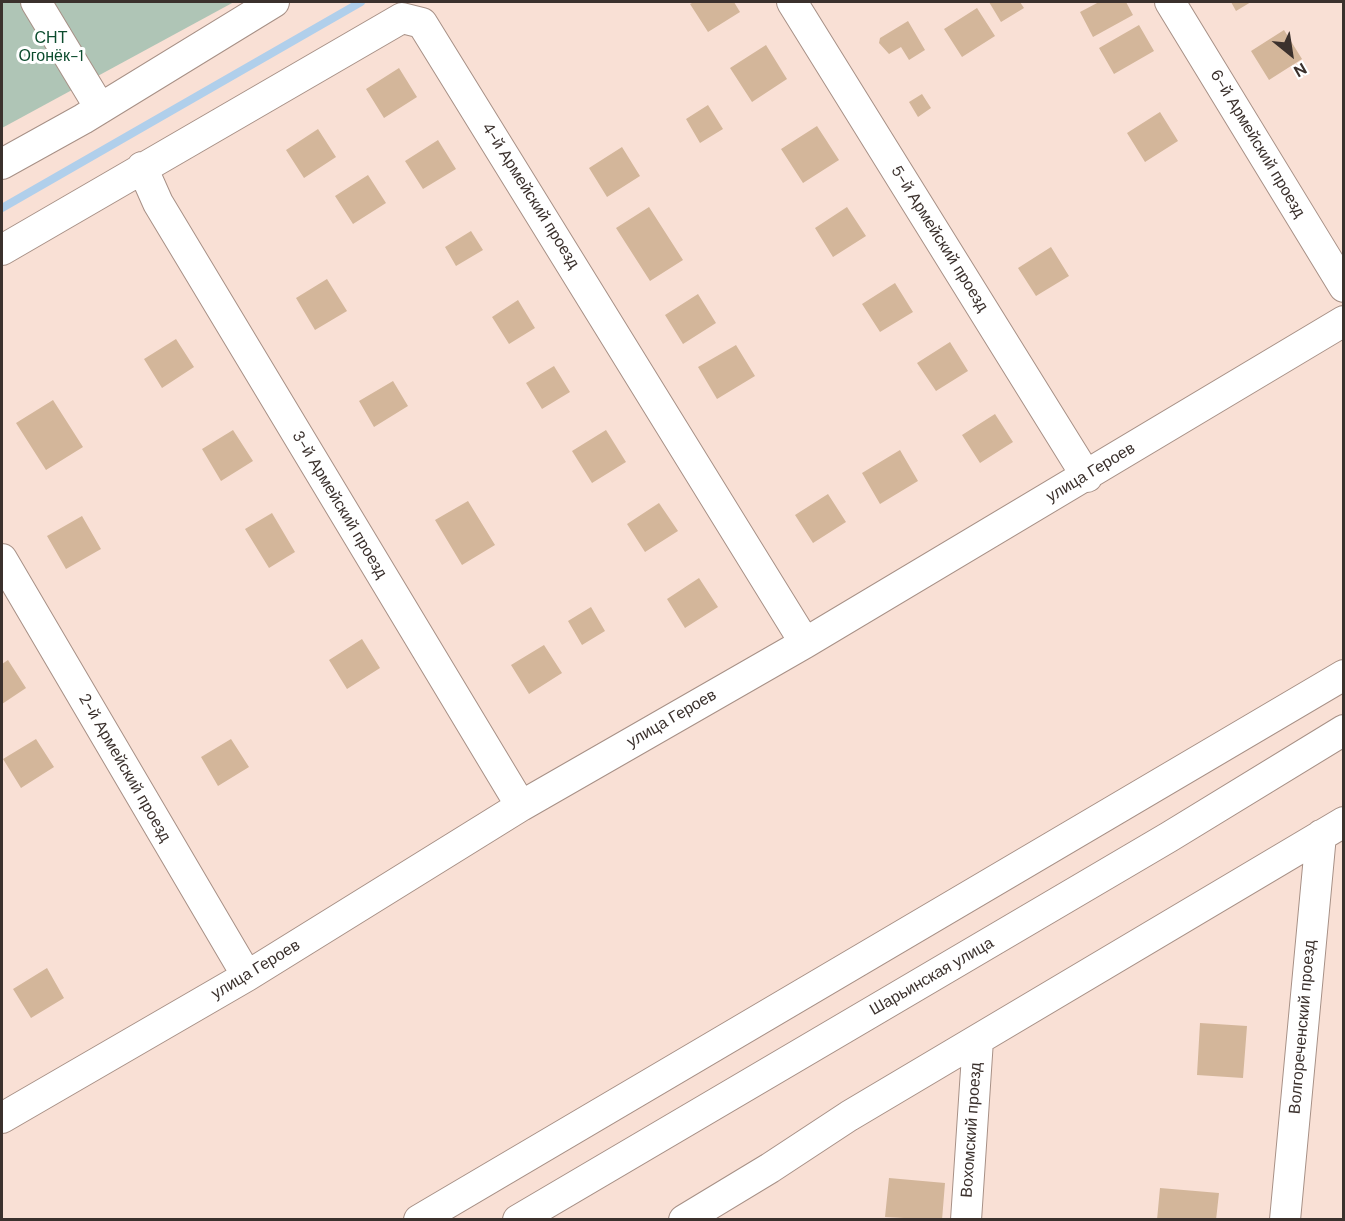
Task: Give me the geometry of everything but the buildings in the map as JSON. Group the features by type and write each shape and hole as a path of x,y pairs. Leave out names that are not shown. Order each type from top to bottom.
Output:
{"street":[{"path":"36,2 100,108"},
{"path":"2,164 100,108 273,2"},
{"name":"5-й Армейский проезд","path":"792,2 1087,477"},
{"name":"6-й Армейский проезд","path":"1170,2 1344,287"},
{"name":"4-й Армейский проезд","path":"2,250 402,18 422,22 805,643"},
{"name":"3-й Армейский проезд","path":"142,167 158,203 521,806"},
{"name":"улица Героев","path":"2,1118 247,976 521,806 1087,477 1344,321"},
{"name":"2-й Армейский проезд","path":"2,559 247,976"},
{"path":"419,1220 1344,675"},
{"name":"Шарьинская улица","path":"518,1220 1169,837 1344,730"},
{"path":"684,1220 770,1168 849,1116 1332,828"},
{"name":"Волгореченский проезд","path":"1286,1220 1332,828"},
{"name":"Вохомский проезд","path":"966,1220 978,1040"}],"green space":[{"name":"СНТ Огонёк-1","path":"2,2 234,2 2,128"}],"waterway":[{"path":"2,208 361,2"}]}
